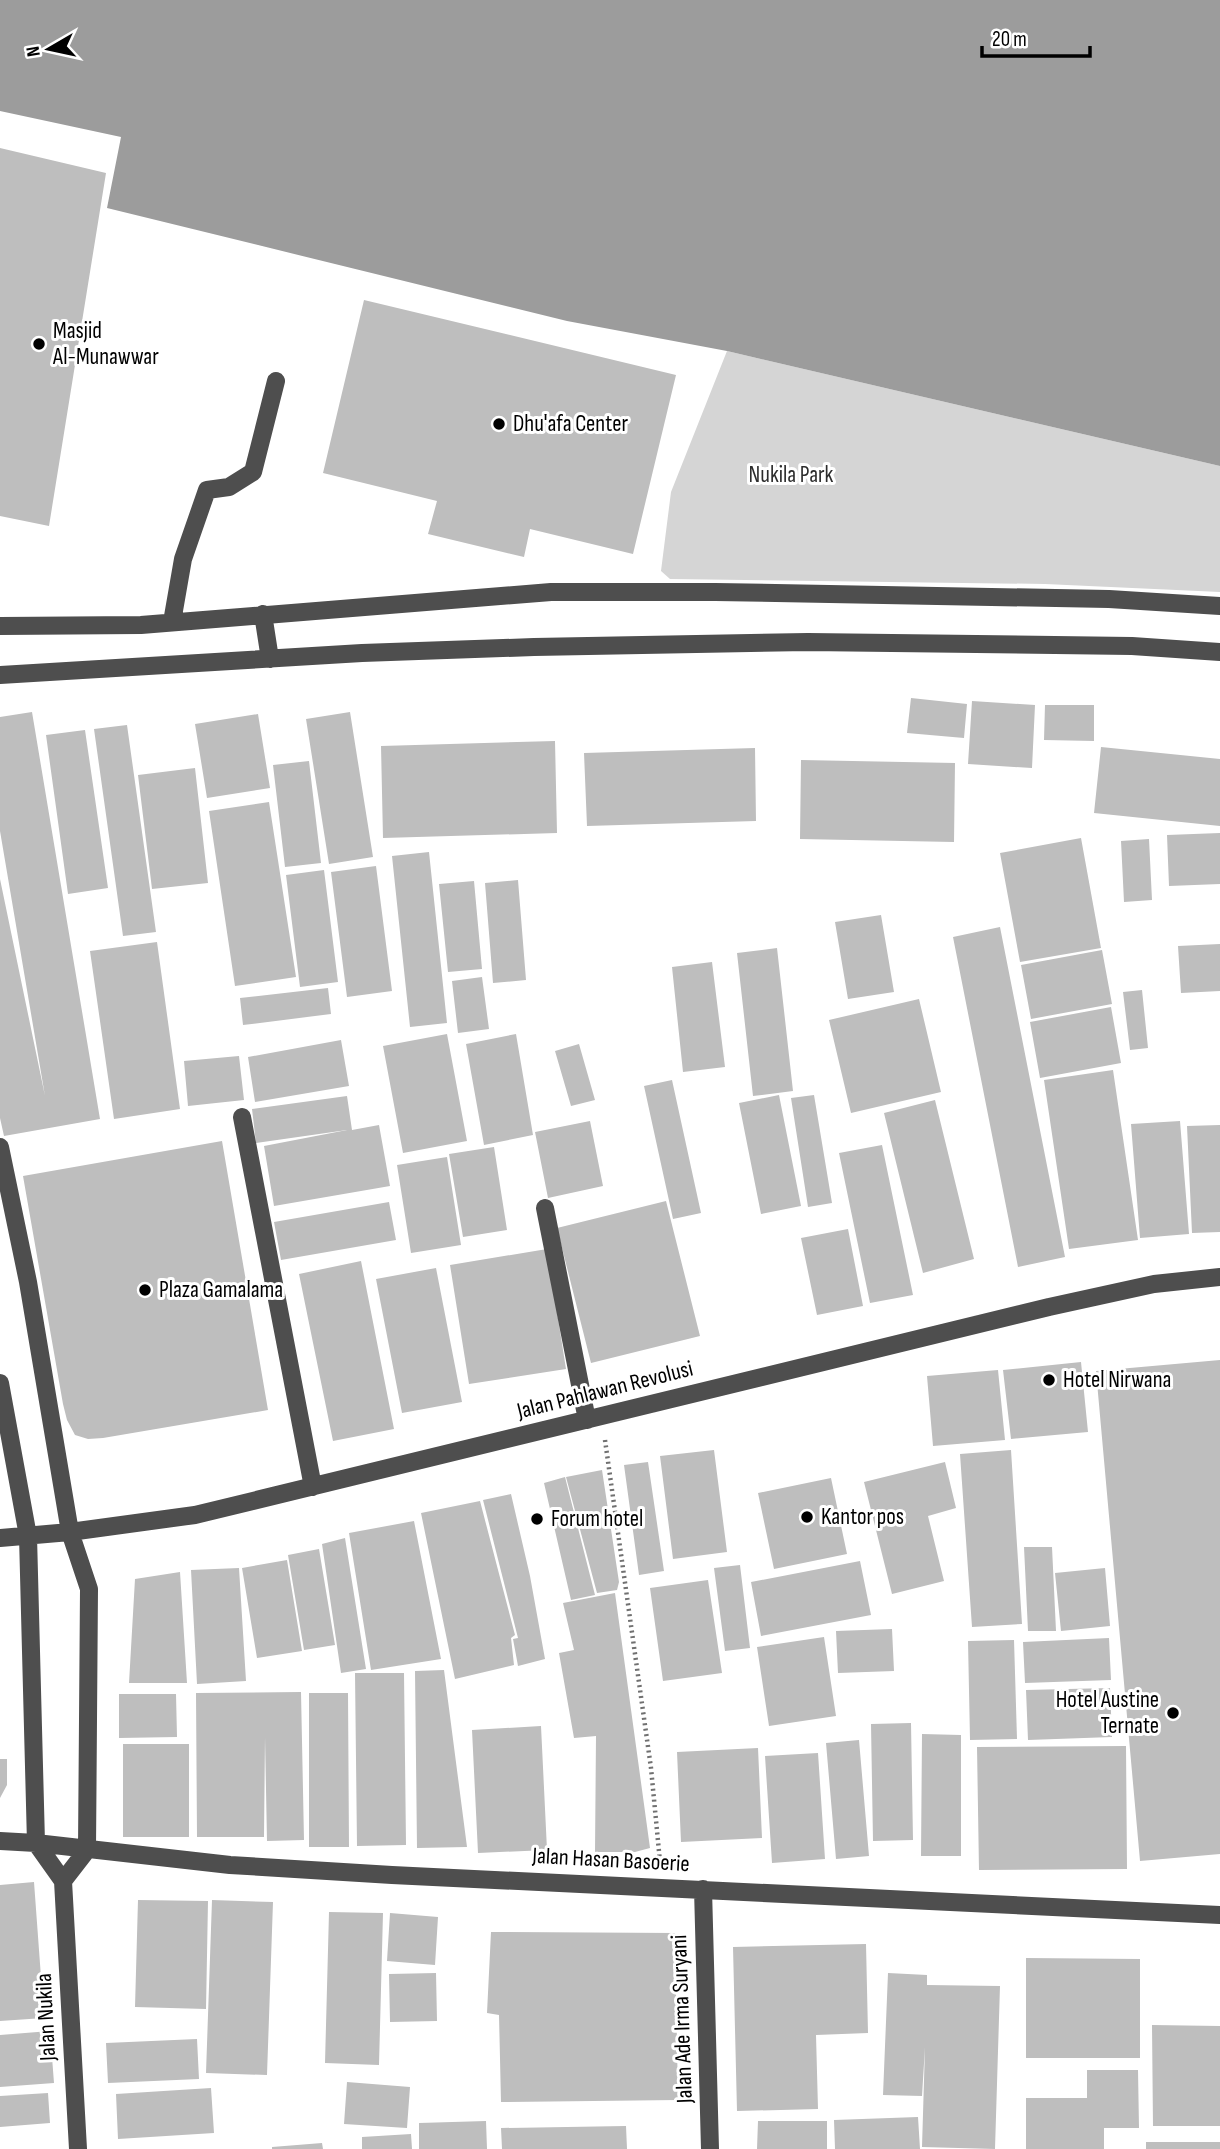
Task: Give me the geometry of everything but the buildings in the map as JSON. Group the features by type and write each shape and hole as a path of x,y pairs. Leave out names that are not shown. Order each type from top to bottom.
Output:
{"street":[{"path":"172,622 183,559 207,490 229,487 253,472 276,381"},
{"path":"0,626 141,625 551,592 1109,599 1220,606"},
{"path":"262,614 270,659"},
{"path":"0,675 362,653 534,647 808,642 1132,646 1220,652"},
{"path":"242,1117 313,1487"},
{"path":"0,1147 29,1282 70,1532 89,1589 87,1850 63,1881 36,1843 28,1536 0,1383"},
{"path":"545,1208 594,1418"},
{"name":"Jalan Pahlawan Revolusi","path":"0,1538 70,1532 195,1515 1049,1307 1154,1284 1220,1277"},
{"name":"Jalan Hasan Basoerie","path":"0,1841 230,1865 1220,1915"},
{"name":"Jalan Nukila","path":"63,1881 78,2149"},
{"name":"Jalan Ade Irma Suryani","path":"703,1889 710,2149"}],"path":[{"path":"594,1418 651,1768 663,1887"}],"green space":[{"name":"Nukila Park","path":"727,351 1220,466 1220,592 1045,584 670,579 661,571 671,492"}],"shaded area":[{"path":"0,0 1220,0 1220,466 727,351 567,321 107,208 121,137 0,111"}],"place":[{"name":"Masjid Al-Munawwar","path":"39,344"},
{"name":"Dhu'afa Center","path":"499,424"},
{"name":"Plaza Gamalama","path":"145,1290"},
{"name":"Hotel Nirwana","path":"1049,1380"},
{"name":"Kantor pos","path":"807,1517"},
{"name":"Forum hotel","path":"537,1519"},
{"name":"Hotel Austine Ternate","path":"1173,1713"}]}
